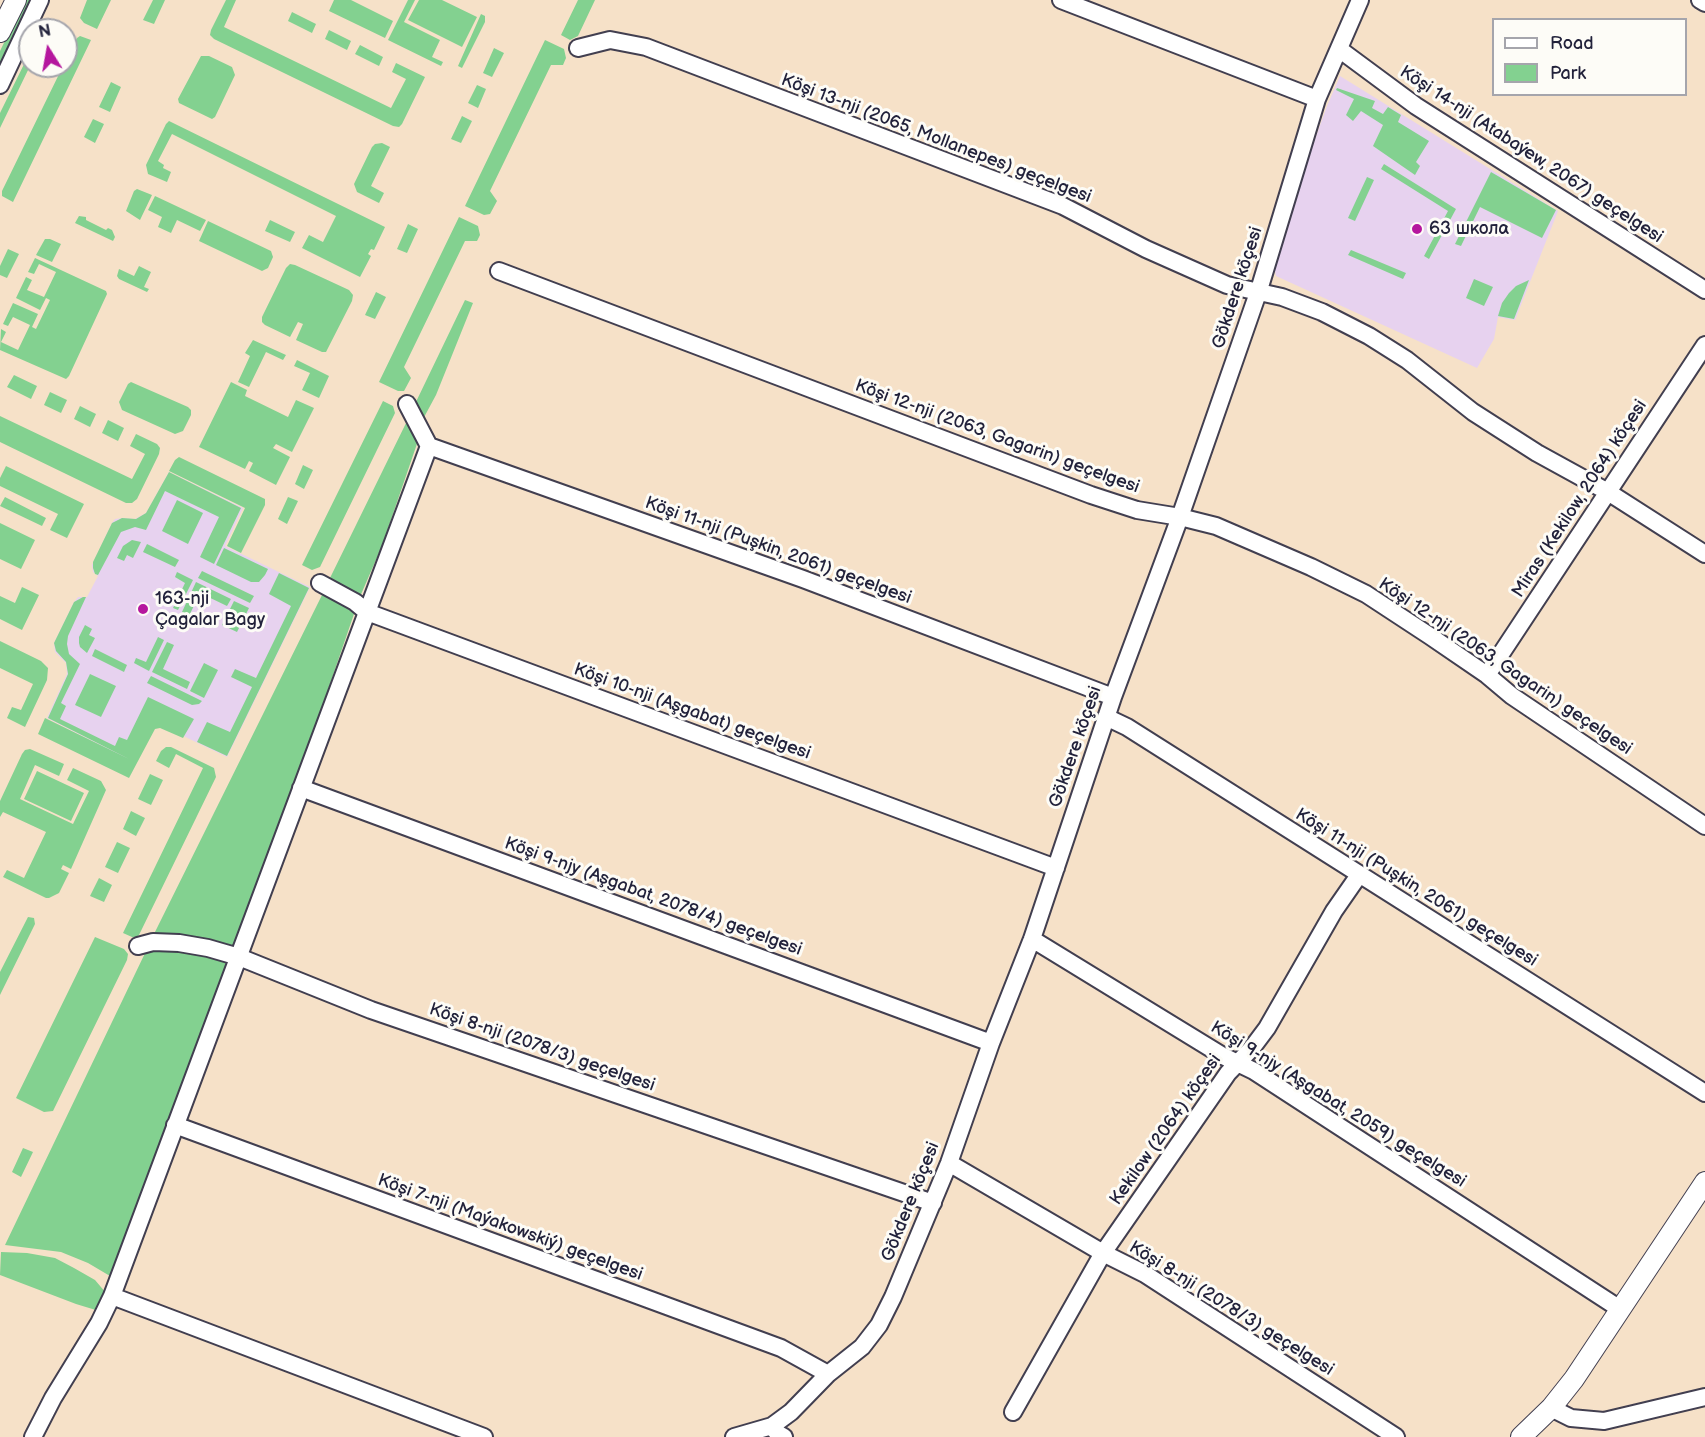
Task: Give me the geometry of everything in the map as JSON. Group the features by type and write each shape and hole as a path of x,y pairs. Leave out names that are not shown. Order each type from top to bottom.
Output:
{"main road":[{"path":"0,32 16,0"},
{"path":"1521,1437 1551,1408 1574,1379 1705,1182"}],"street":[{"path":"0,85 40,0"},
{"path":"1061,0 1317,99"},
{"name":"Gökdere köçesi","path":"734,1437 778,1431 791,1412 828,1374 862,1347 879,1325 893,1297 949,1163 991,1042 1032,939 1106,717 1180,517 1259,290 1317,99 1360,0"},
{"path":"1700,0 1705,3"},
{"name":"Köşi 13-nji (2065, Mollanepes) geçelgesi","path":"578,48 610,40 646,47 1063,206 1146,249 1227,285 1259,290 1322,312 1369,336 1407,360 1473,412 1537,453 1608,492 1705,554"},
{"name":"Köşi 14-nji (Atabaýew, 2067) geçelgesi","path":"1339,49 1416,106 1705,290"},
{"name":"Köşi 12-nji (2063, Gagarin) geçelgesi","path":"499,270 1091,495 1137,510 1216,526 1260,544 1366,594 1705,826"},
{"name":"Miras (Kekilow, 2064) köçesi","path":"1487,675 1705,345"},
{"path":"33,1437 53,1398 99,1323 112,1296 429,446 407,404"},
{"name":"Köşi 11-nji (Puşkin, 2061) geçelgesi","path":"429,446 803,579 1113,697"},
{"name":"Köşi 10-nji (Aşgabat) geçelgesi","path":"320,583 355,602 367,612 1056,868"},
{"name":"Köşi 11-nji (Puşkin, 2061) geçelgesi","path":"1106,717 1128,727 1705,1093"},
{"name":"Köşi 9-njy (Aşgabat, 2078/4) geçelgesi","path":"301,788 991,1042"},
{"name":"Kekilow (2064) köçesi","path":"1012,1412 1103,1253 1238,1062 1267,1028 1335,911 1359,875"},
{"name":"Köşi 9-njy (Aşgabat, 2059) geçelgesi","path":"1032,939 1223,1056 1238,1062 1620,1309"},
{"name":"Köşi 8-nji (2078/3) geçelgesi","path":"138,946 153,942 179,943 239,957 371,1010 933,1203"},
{"name":"Köşi 7-nji (Maýakowskiý) geçelgesi","path":"175,1125 781,1348 828,1374"},
{"name":"Köşi 8-nji (2078/3) geçelgesi","path":"949,1163 1103,1253 1145,1274 1396,1437"},
{"path":"112,1296 484,1437"},
{"path":"1551,1408 1570,1418 1604,1420 1705,1397"}],"shaded area":[{"name":"63 школа","path":"1340,76 1558,211 1515,320 1498,317 1494,339 1477,368 1276,276 1274,266 1276,247"},
{"path":"169,472 243,508 225,546 310,587 227,757 148,719 128,759 47,718 67,674 66,663 55,652 54,643 74,602 78,597 87,597 98,576 93,572 92,565 112,523 115,519 135,519 146,513"}],"green space":[{"path":"25,0 32,0 23,18 18,18 18,29 0,66 0,51"},
{"path":"87,0 111,0 97,29 84,23 80,18"},
{"path":"153,0 165,0 154,24 143,20"},
{"path":"226,0 236,0 224,27 391,108 406,79 392,72 396,63 425,77 402,124 399,127 393,126 214,39 210,35 211,30"},
{"path":"334,0 351,0 393,21 385,38 329,11"},
{"path":"408,0 415,0 404,22 440,40 432,57 443,62 441,66 388,40"},
{"path":"419,0 442,0 477,17 462,47 408,20"},
{"path":"578,0 595,0 578,36 570,40 561,35"},
{"path":"292,12 316,24 312,33 288,21"},
{"path":"481,14 485,16 485,22 462,68 458,66"},
{"path":"329,30 351,41 347,50 325,39"},
{"path":"78,37 91,40 78,67"},
{"path":"545,40 564,49 566,58 563,65 551,65 490,191 497,201 490,214 484,215 465,206"},
{"path":"360,45 383,57 379,66 355,54"},
{"path":"494,48 504,53 492,77 483,73"},
{"path":"201,56 209,56 232,67 235,75 212,119 179,103 178,99"},
{"path":"18,76 24,78 0,128 0,113"},
{"path":"57,78 73,78 13,202 2,196 2,191"},
{"path":"111,82 121,87 110,112 99,107"},
{"path":"477,85 486,89 478,108 468,103"},
{"path":"1337,88 1375,101 1372,108 1383,114 1388,107 1401,115 1398,122 1429,141 1416,162 1420,166 1415,175 1373,146 1383,125 1361,111 1353,121 1346,115 1354,99 1336,90"},
{"path":"462,116 472,121 461,143 451,139"},
{"path":"93,119 104,124 95,143 84,137"},
{"path":"169,121 385,227 374,250 371,249 368,254 371,256 360,277 302,248 309,235 323,242 336,216 172,134 158,161 164,165 163,168 171,172 167,182 148,174 146,165"},
{"path":"382,143 390,147 371,186 384,193 379,203 357,192 354,184 372,147"},
{"path":"1384,164 1456,209 1429,259 1424,256 1448,211 1381,169"},
{"path":"1491,172 1556,210 1542,238 1480,207 1461,246 1455,244"},
{"path":"1367,177 1374,180 1355,221 1348,218"},
{"path":"137,189 152,195 140,220 126,211"},
{"path":"155,196 206,220 200,231 177,220 171,233 158,227 162,217 148,210"},
{"path":"79,216 86,217 86,220 106,230 108,228 112,230 115,237 113,241 75,223"},
{"path":"459,217 478,226 480,235 477,241 465,241 404,367 411,378 404,391 398,391 379,382"},
{"path":"270,220 295,232 290,242 265,231"},
{"path":"208,221 271,251 273,257 268,268 262,271 199,241"},
{"path":"408,224 418,229 407,253 397,249"},
{"path":"45,239 61,244 52,262 36,255"},
{"path":"8,249 19,254 7,278 0,275 0,266"},
{"path":"1351,250 1406,273 1403,279 1348,255"},
{"path":"35,258 106,291 107,294 66,379 0,350 1,329 6,332 1,342 18,350 30,325 13,317 8,326 3,324 13,303 38,314 32,327 36,329 50,300 46,298 40,310 16,298 26,277 32,280 27,290 44,297 56,272 39,264 34,274 28,272"},
{"path":"290,264 349,290 353,295 326,352 296,340 303,324 298,322 290,337 262,322 262,317"},
{"path":"139,266 151,272 144,287 149,289 147,292 117,276 119,269 134,276"},
{"path":"1474,279 1493,287 1484,306 1466,298"},
{"path":"1529,280 1514,319 1498,316 1502,303 1509,293 1516,286"},
{"path":"376,292 386,297 375,319 365,315"},
{"path":"465,300 473,303 436,395 422,421 414,406"},
{"path":"253,340 286,355 283,360 266,352 249,387 238,382 250,356 245,353"},
{"path":"297,360 329,376 319,398 302,390 310,373 294,366"},
{"path":"14,375 37,386 31,399 7,387"},
{"path":"131,382 188,407 191,415 183,431 175,434 122,410 119,402"},
{"path":"231,382 247,390 245,396 288,417 296,400 314,408 292,452 276,444 273,448 290,457 276,485 249,471 253,463 249,461 245,469 199,447"},
{"path":"50,392 67,400 61,413 44,405"},
{"path":"383,401 393,406 395,413 320,567 312,570 302,565"},
{"path":"80,406 96,414 90,427 74,419"},
{"path":"0,416 132,479 145,454 130,446 136,434 157,444 160,448 159,454 137,499 132,503 126,503 0,442"},
{"path":"409,417 420,435 382,546 359,599 330,578"},
{"path":"108,420 124,428 118,441 102,433"},
{"path":"179,457 265,499 265,505 241,553 227,546 245,508 169,471"},
{"path":"303,465 313,470 304,489 295,484"},
{"path":"6,466 84,504 67,538 50,530 58,514 0,486 0,478"},
{"path":"169,472 241,508 214,564 200,557 219,517 165,491 146,530 135,527 121,532 98,575 95,574 93,562 112,523 122,518 136,519 146,513"},
{"path":"5,497 46,518 42,526 0,506"},
{"path":"288,497 298,501 287,524 278,519"},
{"path":"177,500 203,513 188,544 162,531"},
{"path":"0,523 35,540 21,569 0,559"},
{"path":"132,540 141,542 133,558 127,555 124,561 117,558 123,546"},
{"path":"147,544 179,560 175,567 143,552"},
{"path":"224,548 268,569 265,575 259,582 251,582 216,565"},
{"path":"202,571 254,596 250,603 198,578"},
{"path":"177,572 193,580 178,610 173,608 185,583 175,577"},
{"path":"279,573 309,588 227,756 197,742 207,722 230,732 252,687 231,677 235,669 256,678 291,606 269,594"},
{"path":"196,582 231,599 227,606 200,593 189,616 182,612"},
{"path":"22,587 39,595 22,630 0,619 0,596 15,603"},
{"path":"323,593 352,606 354,614 294,789 237,944 231,949 154,934"},
{"path":"86,597 68,636 67,644 69,654 80,664 61,703 66,706 60,719 115,746 119,737 127,740 148,697 194,719 183,738 160,728 155,729 129,778 38,734 45,718 129,759 48,718 68,674 66,662 56,651 54,643 74,602"},
{"path":"234,601 249,608 237,632 222,625"},
{"path":"85,625 92,629 89,635 95,638 87,653 79,643 79,637"},
{"path":"158,637 164,640 149,671 134,663 136,658 146,662"},
{"path":"0,641 41,661 48,668 47,680 25,727 7,718 12,707 21,710 33,684 0,668"},
{"path":"167,642 174,645 163,669 190,682 187,689 152,672"},
{"path":"95,649 127,665 124,672 92,656"},
{"path":"204,663 218,670 204,698 190,691"},
{"path":"90,674 116,686 101,717 75,705"},
{"path":"151,676 202,701 192,705 147,683"},
{"path":"166,747 171,747 214,768 216,777 136,938 123,933 203,768 176,754 169,768 156,761"},
{"path":"30,749 64,764 59,776 35,765 20,799 73,824 89,791 67,780 73,768 101,781 106,790 71,869 63,865 61,869 69,873 59,893 49,898 3,877 7,870 24,878 46,832 3,812 0,817 0,801 22,754 25,750"},
{"path":"37,771 84,793 71,821 24,799"},
{"path":"150,774 163,780 151,805 138,799"},
{"path":"131,811 145,818 136,836 123,829"},
{"path":"117,842 130,848 118,873 105,867"},
{"path":"99,878 112,885 104,902 90,896"},
{"path":"28,917 34,918 35,924 0,995 0,972"},
{"path":"95,937 124,949 128,954 127,960 53,1111 44,1112 16,1098"},
{"path":"180,948 229,959 110,1276 88,1263 61,1252 5,1245 147,949"},
{"path":"23,1148 33,1152 21,1177 12,1172"},
{"path":"1,1252 27,1253 55,1258 95,1280 106,1293 99,1311 0,1275"}],"place":[{"name":"63 школа","path":"1417,229"},
{"name":"163-nji Çagalar Bagy","path":"143,609"}]}
